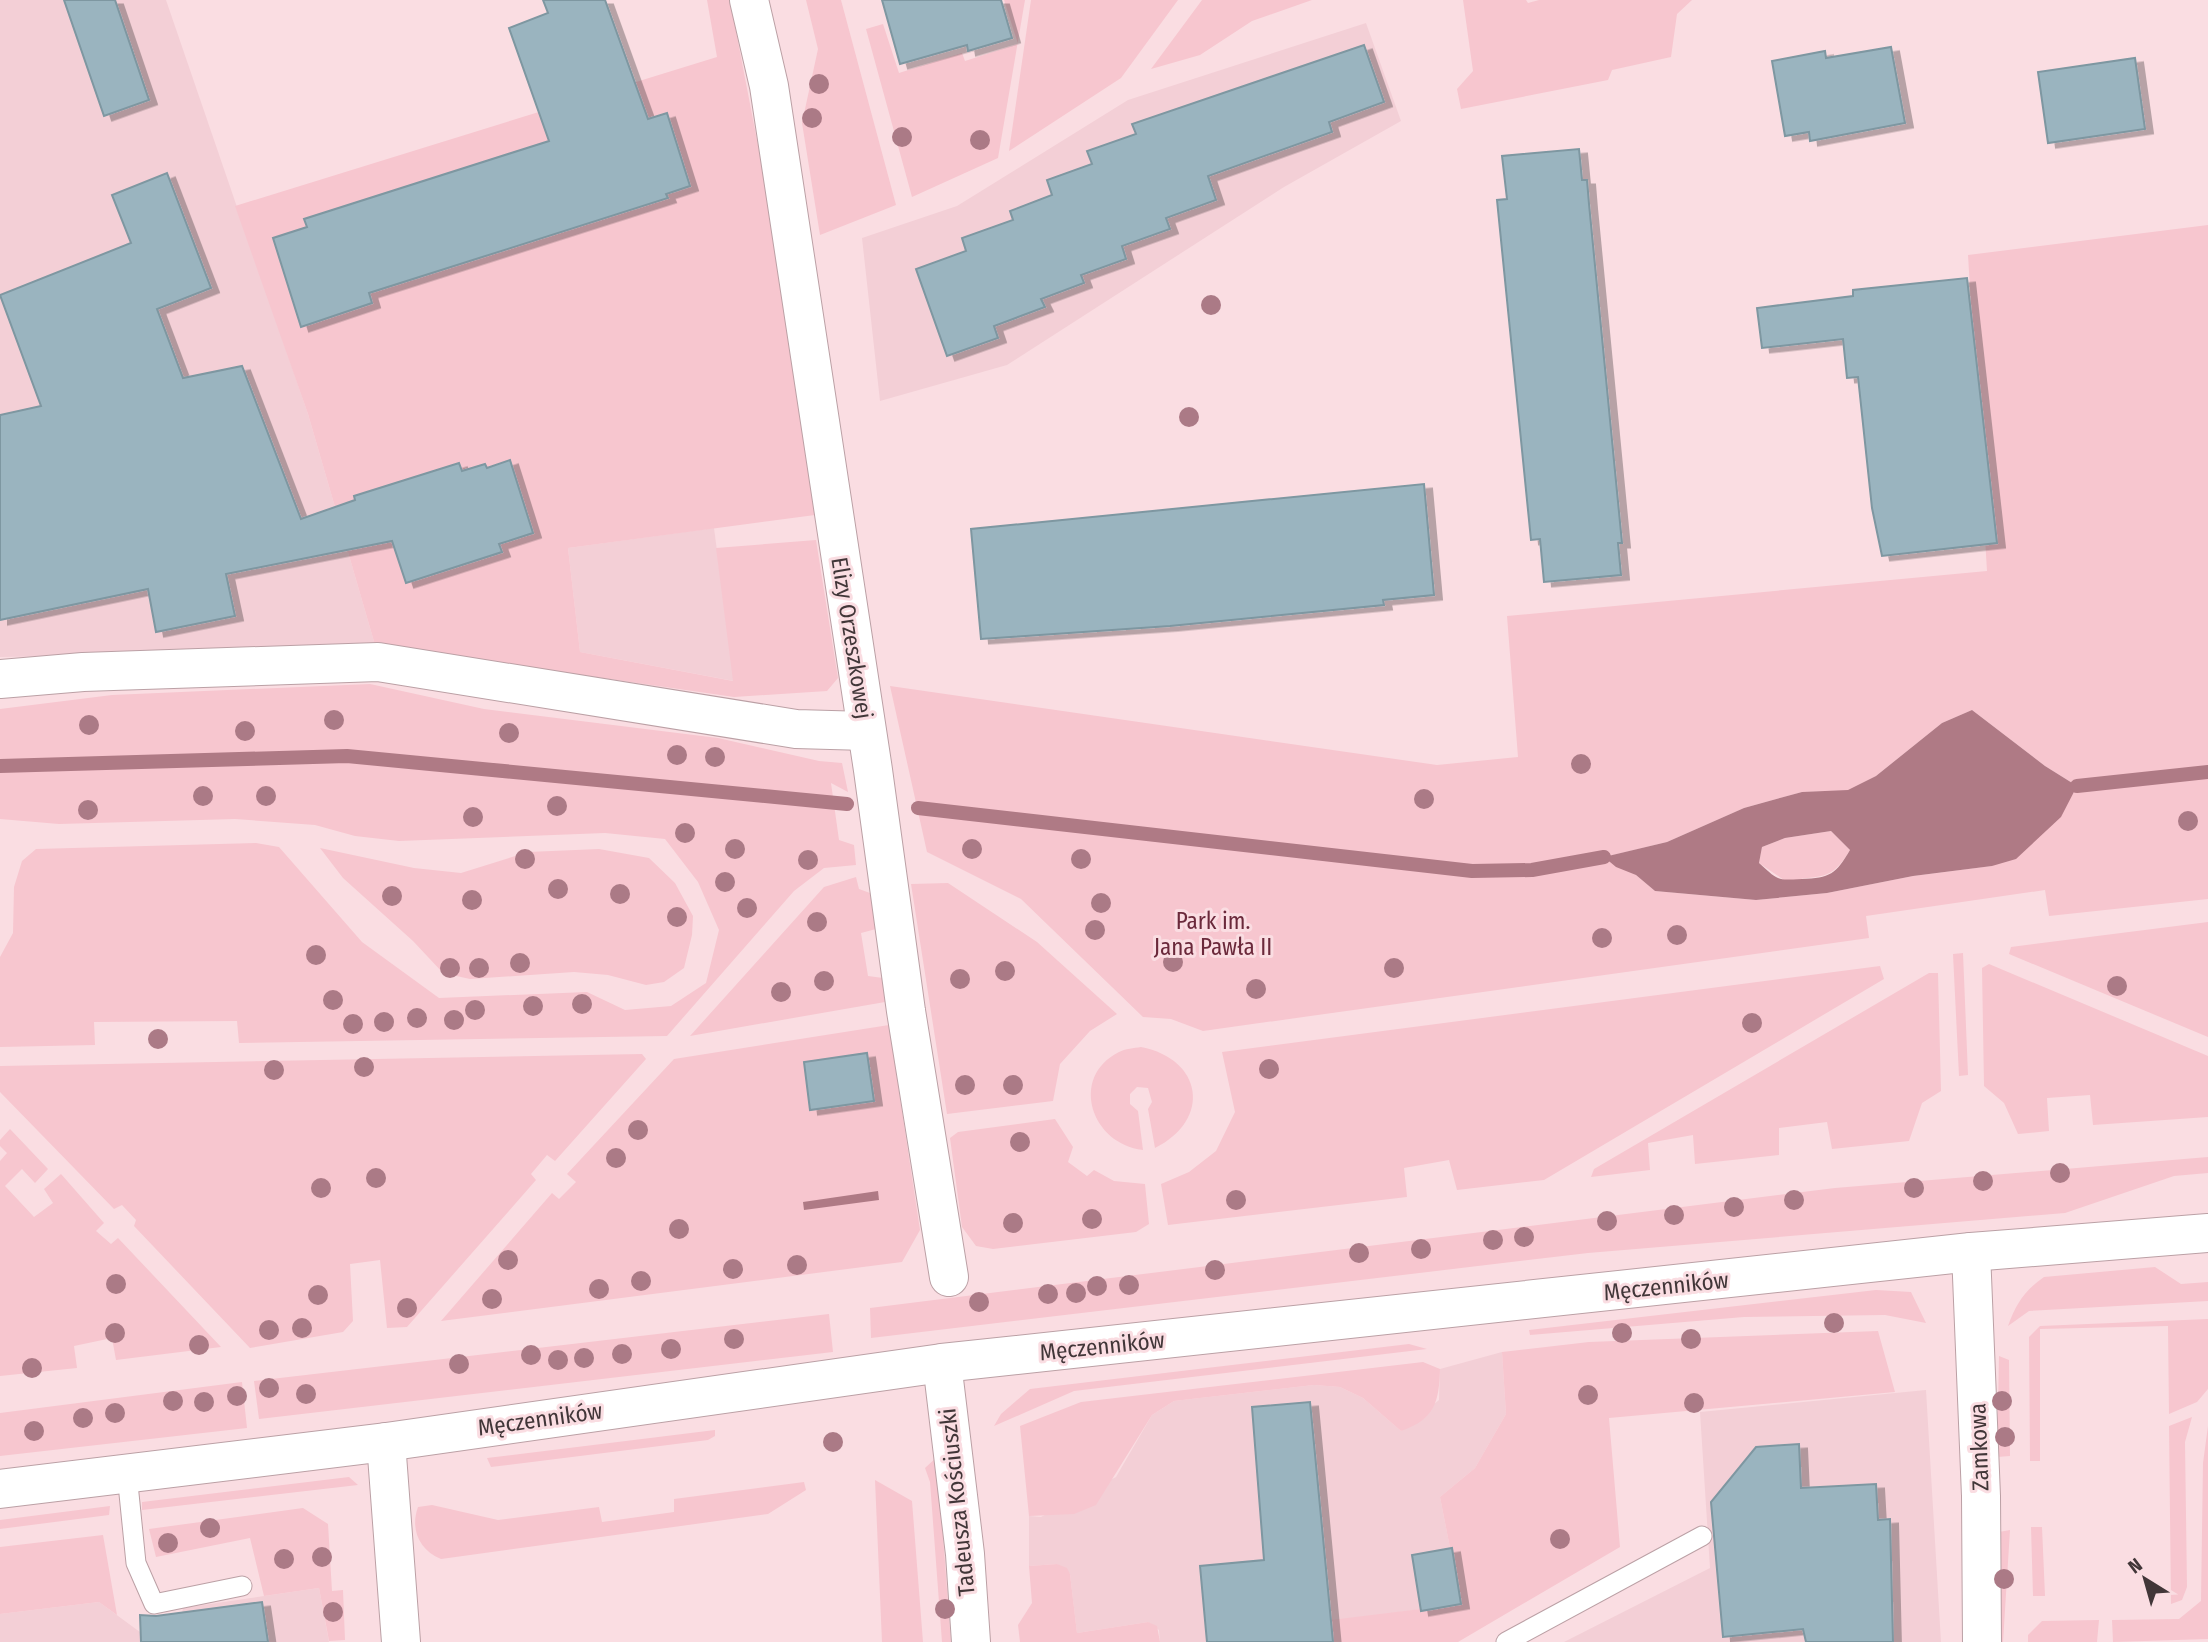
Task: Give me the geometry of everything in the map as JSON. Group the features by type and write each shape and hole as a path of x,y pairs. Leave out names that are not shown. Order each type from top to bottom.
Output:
{"street":[{"name":"Elizy Orzeszkowej","path":"749,0 769,86 908,1024 949,1277"},
{"path":"0,679 83,672 378,662 796,729 866,731"},
{"name":"Męczenników","path":"0,1489 386,1442 942,1363 1971,1252 2208,1233"},
{"name":"Zamkowa","path":"1971,1252 1981,1496 1982,1642"},
{"name":"Tadeusza Kościuszki","path":"942,1363 965,1554 971,1642"},
{"path":"386,1442 401,1642"}],"lane":[{"path":"127,1474 136,1563 154,1604 242,1586"},
{"path":"1506,1642 1702,1536"}],"shaded area":[{"path":"0,0 166,0 308,414 375,645 192,654 0,657"},
{"path":"1366,23 1401,121 1284,187 1007,365 880,401 862,238 957,206 1128,100"},
{"path":"714,528 734,681 580,652 568,548"},
{"path":"1972,710 2045,766 2077,786 2061,817 2016,859 1992,866 1913,876 1827,893 1756,900 1655,891 1636,875 1616,867 1604,857 1667,842 1744,808 1802,792 1848,790 1876,776 1942,723","holes":["1831,831 1850,850 1841,865 1826,876 1788,880 1771,874 1759,863 1762,847 1785,838"]},
{"path":"878,1191 879,1200 804,1210 803,1202"},
{"path":"1502,1352 1506,1414 1475,1468 1440,1497 1461,1604 1331,1621 1333,1642 1160,1642 1159,1630 1148,1622 1077,1633 1070,1574 1057,1564 1029,1566 1029,1516 1041,1517 1116,1477 1152,1415 1174,1401 1314,1385 1340,1387 1363,1398 1401,1431 1439,1400 1440,1369"},
{"path":"1926,1390 1941,1642 1564,1642 1710,1568 1700,1412"},
{"path":"319,1588 329,1642 0,1642 0,1614 99,1602 144,1635 178,1633 183,1608"}],"green space":[{"path":"707,0 730,0 761,161 815,515 568,548 580,652 733,681 716,548 816,540 838,678 827,691 734,697 375,645 308,414 235,206 717,57"},
{"path":"806,0 841,0 896,205 820,235 802,123 818,49"},
{"path":"1004,0 1025,0 1018,43"},
{"path":"1031,0 1178,0 1121,78 1009,151"},
{"path":"1202,0 1312,0 1252,21 1200,55 1151,69"},
{"path":"1463,0 1526,0 1528,3 1539,0 1692,0 1677,14 1671,57 1612,70 1608,80 1461,109 1457,89 1473,71"},
{"path":"883,24 899,73 962,53 965,61 1017,44 998,158 912,197 866,29"},
{"name":"Park im. Jana Pawła II","path":"2208,225 2208,899 2049,916 2045,890 1866,916 1869,938 1203,1031 1171,1019 1143,1017 1021,899 927,852 890,686 1437,765 1518,757 1507,616 1987,571 1968,255","holes":["1972,710 2045,766 2077,786 1992,866 1913,876 1827,893 1756,900 1655,891 1636,875 1605,857 1667,842 1744,808 1802,792 1848,791 1876,776 1942,723"]},
{"path":"370,684 484,709 718,738 819,761 842,763 848,792 831,783 839,840 854,845 856,865 824,868 794,891 667,1036 239,1043 237,1021 94,1022 95,1045 0,1047 0,957 13,933 14,887 22,861 36,849 256,843 279,847 362,942 439,998 587,992 625,1010 671,1006 706,983 719,930 698,882 665,839 605,833 399,841 355,836 315,825 235,819 59,824 0,819 0,709 112,695"},
{"path":"1831,831 1850,850 1830,873 1787,882 1759,863 1762,847 1785,838"},
{"path":"320,848 414,868 461,873 528,852 599,849 649,858 675,883 693,916 692,935 684,968 664,982 646,985 608,975 574,972 470,979 443,973 413,941 343,878"},
{"path":"856,877 859,889 870,893 876,929 861,933 868,976 883,978 885,1002 690,1036 824,887"},
{"path":"948,883 1037,942 1117,1014 1090,1031 1060,1064 1053,1101 947,1114 911,884"},
{"path":"2208,922 2208,1037 2009,954 2011,947"},
{"path":"1963,953 1968,1075 1959,1076 1953,954"},
{"path":"1989,964 2208,1056 2208,1117 2093,1125 2090,1095 2047,1098 2049,1131 2018,1134 2004,1103 1984,1086 1982,968"},
{"path":"1880,966 1884,979 1544,1180 1457,1190 1449,1160 1404,1168 1407,1197 1168,1225 1161,1184 1189,1172 1216,1151 1235,1112 1222,1052"},
{"path":"1929,973 1938,973 1941,1091 1922,1103 1909,1141 1832,1149 1827,1122 1779,1128 1779,1155 1695,1164 1693,1135 1648,1143 1650,1170 1591,1177 1594,1169"},
{"path":"889,1025 920,1230 902,1262 441,1321 552,1193 559,1199 576,1182 567,1174 674,1059"},
{"path":"1141,1047 1162,1054 1177,1064 1188,1077 1193,1092 1192,1107 1186,1122 1173,1136 1155,1148 1148,1109 1152,1102 1148,1088 1137,1087 1130,1094 1130,1104 1138,1111 1143,1150 1125,1145 1110,1136 1099,1123 1091,1092 1094,1077 1104,1063 1121,1051"},
{"path":"642,1054 646,1059 555,1161 547,1155 531,1174 536,1180 407,1327 387,1328 380,1260 350,1264 353,1321 343,1332 250,1348 134,1226 136,1220 122,1205 114,1209 0,1092 0,1066"},
{"path":"1055,1119 1073,1147 1068,1162 1087,1176 1094,1170 1114,1181 1145,1184 1149,1224 1136,1232 993,1249 976,1246 962,1227 950,1138 958,1132"},
{"path":"10,1129 48,1169 35,1183 22,1169 5,1186 34,1217 53,1203 44,1189 61,1174 104,1223 96,1231 111,1244 118,1238 221,1347 116,1360 112,1338 74,1346 77,1368 0,1376 0,1161 7,1153 0,1146 0,1140"},
{"path":"2208,1157 2208,1173 2174,1176 2065,1213 1588,1253 871,1338 870,1308 1835,1188"},
{"path":"2155,1267 2181,1284 2208,1282 2208,1301 2029,1311 2008,1326 2022,1298 2044,1277"},
{"path":"1876,1290 1911,1292 1926,1323 1885,1315 1744,1317 1530,1335 1529,1330"},
{"path":"829,1314 833,1352 259,1419 254,1381"},
{"path":"2208,1319 2208,1389 2197,1402 2169,1414 2168,1326 2040,1329 2040,1461 2030,1461 2029,1337 2040,1326"},
{"path":"1878,1331 1895,1392 1609,1418 1620,1547 1458,1642 1333,1642 1331,1620 1461,1604 1440,1497 1475,1468 1506,1414 1502,1352 1589,1342"},
{"path":"1409,1344 1427,1349 1074,1391 994,1426 1001,1414 1030,1389"},
{"path":"1999,1356 2009,1360 2010,1456 1997,1457"},
{"path":"1423,1362 1440,1369 1436,1400 1428,1415 1401,1431 1363,1398 1340,1387 1314,1385 1174,1401 1152,1415 1096,1505 1074,1514 1029,1516 1020,1426 1081,1402"},
{"path":"242,1382 247,1428 0,1456 0,1413"},
{"path":"2192,1417 2185,1442 2187,1587 2182,1600 2171,1604 2169,1426"},
{"path":"2208,1426 2208,1639 2113,1642 2112,1620 2179,1619 2201,1601 2203,1463"},
{"path":"715,1430 715,1436 708,1440 491,1467 487,1458"},
{"path":"937,1457 951,1642 942,1642 930,1482 925,1468"},
{"path":"349,1477 358,1485 142,1510 142,1502"},
{"path":"875,1480 912,1501 923,1642 882,1642"},
{"path":"804,1482 806,1490 768,1514 441,1559 422,1544 415,1523 418,1507 432,1505 498,1520 599,1507 602,1522 674,1512 674,1499"},
{"path":"110,1506 109,1515 0,1529 0,1520"},
{"path":"303,1508 328,1524 332,1591 343,1590 345,1640 329,1641 319,1588 264,1596 250,1538 156,1557 149,1529"},
{"path":"2031,1527 2042,1527 2045,1596 2033,1596"},
{"path":"2010,1530 2003,1642 2001,1642 1999,1532"},
{"path":"103,1535 117,1615 99,1602 0,1614 0,1547"},
{"path":"1057,1564 1067,1568 1070,1574 1077,1633 1148,1622 1157,1626 1160,1642 1020,1642 1018,1625 1032,1603 1029,1566"},
{"path":"2099,1620 2097,1642 2028,1642 2028,1635 2042,1621"}],"building":[{"path":"64,0 115,0 149,100 104,116"},
{"path":"543,0 605,0 648,119 667,113 690,186 666,194 668,198 369,293 372,303 301,327 273,238 307,227 304,219 549,141 509,28 548,13"},
{"path":"882,0 1001,0 1012,38 968,51 967,45 900,64"},
{"path":"1364,45 1384,102 1329,122 1332,132 1208,176 1216,200 1166,218 1170,229 1122,246 1126,259 1081,275 1084,283 1041,299 1045,307 994,326 998,338 947,356 916,269 966,251 962,238 1013,220 1010,211 1052,195 1047,180 1092,164 1087,151 1136,134 1132,124"},
{"path":"1891,47 1905,123 1810,141 1809,132 1785,136 1772,61 1825,51 1826,58"},
{"path":"2135,58 2145,129 2048,143 2038,72"},
{"path":"1579,149 1582,180 1587,180 1622,543 1618,543 1621,575 1544,582 1540,539 1531,540 1497,200 1507,199 1502,156"},
{"path":"167,173 211,288 157,309 183,378 242,366 301,519 355,500 354,496 459,463 462,471 485,464 487,468 510,460 533,533 499,544 502,552 406,583 392,541 226,574 235,616 156,632 148,589 0,620 0,415 41,406 0,295 131,243 112,195"},
{"path":"1967,278 1997,543 1882,556 1872,508 1858,377 1847,378 1843,339 1762,348 1757,308 1853,296 1853,290"},
{"path":"1424,484 1434,595 1383,600 1384,605 1170,626 981,639 971,529"},
{"path":"867,1053 874,1101 810,1110 804,1062"},
{"path":"1310,1402 1333,1642 1207,1642 1200,1566 1264,1560 1252,1407"},
{"path":"1799,1444 1801,1488 1876,1484 1878,1520 1890,1519 1893,1642 1806,1642 1803,1629 1723,1637 1711,1502 1756,1447"},
{"path":"1452,1548 1461,1604 1421,1611 1412,1555"},
{"path":"262,1602 268,1642 141,1642 140,1615 156,1616"}],"waterway":[{"path":"0,766 347,756 847,804"},
{"path":"2077,786 2208,772"},
{"path":"918,808 1472,871 1532,870 1604,857"}]}
